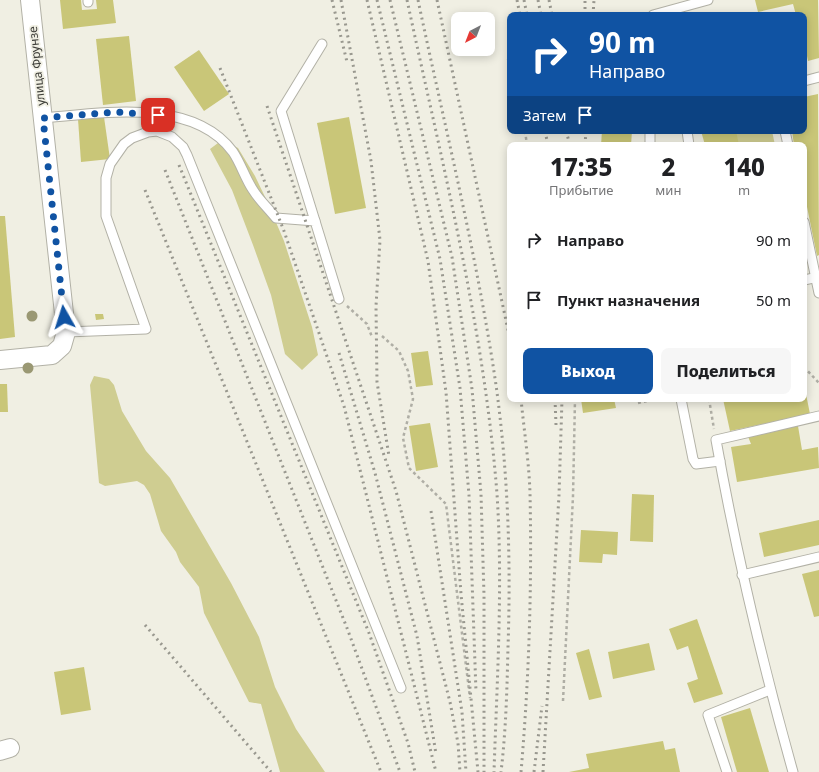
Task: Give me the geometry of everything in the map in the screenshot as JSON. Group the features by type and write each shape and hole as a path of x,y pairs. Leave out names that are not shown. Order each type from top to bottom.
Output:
{"street":[{"name":"улица Фрунзе","path":"30,0 64,339"},
{"path":"0,360 52,355 64,339"}],"lane":[{"path":"664,12 708,0"},
{"path":"322,44 281,111 339,299"},
{"path":"807,80 819,78"},
{"path":"43,118 130,112 172,116 194,122 213,133 232,152 253,191 276,218 315,221"},
{"path":"64,339 146,329 106,216 106,178 110,164 132,138 148,132 157,131 172,137 182,147 187,155 401,688"},
{"path":"807,235 817,277 819,293"},
{"path":"807,279 817,277"},
{"path":"682,402 693,459 696,464 720,461"},
{"path":"793,772 770,690 742,575 716,440 819,416"},
{"path":"742,575 819,557"},
{"path":"727,772 708,715 770,690"}],"path":[{"path":"339,299 367,324 372,337"},
{"path":"382,336 399,351 408,371 413,399 403,438 410,468 446,504 470,698"},
{"path":"807,370 819,383"},
{"path":"563,701 573,496 575,402"},
{"path":"638,403 642,402"},
{"path":"710,402 716,440"}],"shaded area":[{"path":"734,134 773,134 774,142 735,142"},
{"path":"222,140 238,148 255,176 284,241 312,327 318,355 302,370 285,354 271,295 253,245 232,190 210,149"},
{"path":"94,376 109,379 114,385 122,411 146,451 170,478 231,583 259,637 275,687 296,729 325,772 280,772 261,704 249,702 204,613 199,587 180,562 176,552 161,531 150,494 144,485 137,481 105,486 99,483 90,385"}],"building":[{"path":"60,0 81,0 82,10 97,9 96,0 113,0 116,23 63,29"},
{"path":"755,0 818,0 819,58 808,61 807,12 795,12 793,4 758,12"},
{"path":"129,36 136,101 103,105 96,39"},
{"path":"199,50 229,94 204,111 174,67"},
{"path":"818,94 819,255 817,256 807,207 807,142 794,142 792,134 807,134 807,96"},
{"path":"104,117 110,159 81,162 78,119"},
{"path":"349,117 366,208 335,214 317,123"},
{"path":"602,134 632,134 631,142 601,142"},
{"path":"702,134 737,134 738,142 704,142"},
{"path":"0,216 5,216 15,337 0,339"},
{"path":"95,314 103,314 104,319 96,320"},
{"path":"428,351 433,385 416,387 411,353"},
{"path":"0,384 7,384 8,412 0,412"},
{"path":"807,399 810,414 730,431 724,402 807,402"},
{"path":"581,402 615,402 616,408 583,413"},
{"path":"430,423 438,467 416,471 409,426"},
{"path":"798,426 802,450 818,447 819,468 737,482 731,447 751,444 747,434"},
{"path":"632,494 654,495 653,542 630,541"},
{"path":"819,520 819,545 764,557 759,533"},
{"path":"581,530 618,532 617,555 603,554 602,563 579,562"},
{"path":"819,570 819,616 814,617 802,574"},
{"path":"697,619 723,694 694,703 687,683 698,679 688,646 677,650 669,629"},
{"path":"649,643 655,670 613,679 608,652"},
{"path":"589,649 602,697 589,700 576,653"},
{"path":"84,667 91,710 61,715 54,672"},
{"path":"750,708 769,772 737,772 721,717"},
{"path":"663,741 665,750 675,748 680,772 569,772 589,768 586,754"}],"railway":[{"path":"332,0 347,62"},
{"path":"341,0 371,161 380,240 376,306 377,382 389,456"},
{"path":"367,0 428,261 446,392 461,594 478,772"},
{"path":"377,0 440,259 460,388 469,495 476,692"},
{"path":"390,0 452,257 472,389 481,494 484,595 484,772"},
{"path":"407,0 472,307 491,432 499,529 499,633 494,772"},
{"path":"418,0 480,288 500,418 506,483 509,548 507,694 501,772"},
{"path":"437,0 507,325"},
{"path":"517,0 519,12"},
{"path":"524,0 526,12"},
{"path":"538,0 540,12"},
{"path":"549,0 551,12"},
{"path":"585,0 585,12"},
{"path":"593,12 594,0"},
{"path":"220,68 284,231 344,406 436,772"},
{"path":"267,106 396,491 450,702 458,743 460,772"},
{"path":"546,134 547,142"},
{"path":"567,134 569,142"},
{"path":"585,142 586,134"},
{"path":"179,165 369,633 408,743 415,772"},
{"path":"165,170 347,628 400,772"},
{"path":"145,190 381,772"},
{"path":"339,353 375,473 417,636 436,754"},
{"path":"521,402 528,458 531,563 528,667 521,772"},
{"path":"555,402 556,425"},
{"path":"543,772 559,495 562,402"},
{"path":"431,511 462,712 466,772"},
{"path":"145,625 271,772"},
{"path":"534,772 542,706"}],"route":[{"path":"64,317 43,118 115,112 158,115"}]}
